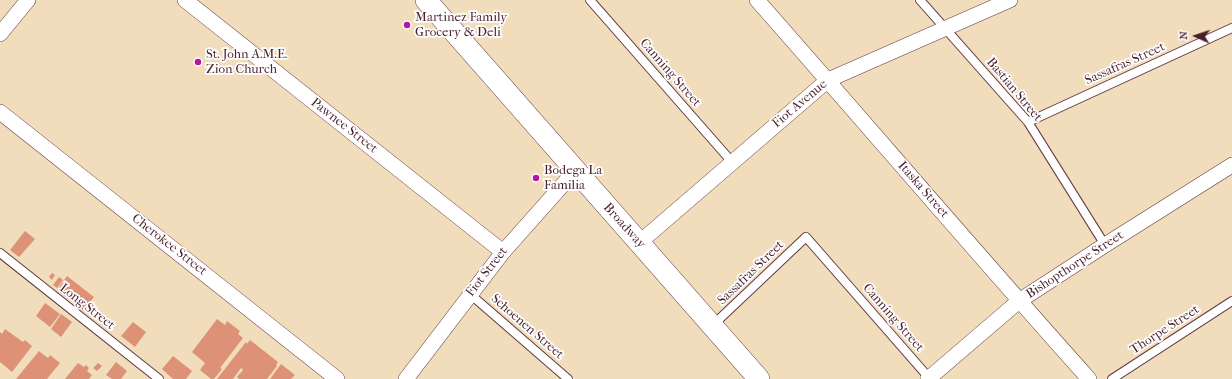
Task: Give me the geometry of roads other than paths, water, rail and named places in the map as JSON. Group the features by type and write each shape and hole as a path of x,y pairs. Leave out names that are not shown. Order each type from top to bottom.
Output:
{"main road":[{"name":"Broadway","path":"426,0 759,379"}],"street":[{"path":"0,34 28,0"},
{"name":"Pawnee Street","path":"185,0 503,252"},
{"name":"Itaska Street","path":"757,0 1019,301 1089,379"},
{"name":"Fiot Avenue","path":"640,242 828,80 1010,0"},
{"name":"Cherokee Street","path":"0,112 337,379"},
{"name":"Bishopthorpe Street","path":"929,379 1019,301 1232,165"},
{"name":"Fiot Street","path":"406,379 503,252 575,171"}],"lane":[{"name":"Canning Street","path":"590,0 732,162"},
{"name":"Bastian Street","path":"920,0 1028,122 1105,245"},
{"name":"Sassafras Street","path":"1028,122 1232,28"},
{"name":"Canning Street","path":"806,237 929,379"},
{"name":"Sassafras Street","path":"712,326 806,237"},
{"name":"Long Street","path":"0,253 159,379"},
{"name":"Schoenen Street","path":"470,294 568,379"},
{"name":"Thorpe Street","path":"1112,379 1232,301"}],"place":[{"name":"Martinez Family Grocery & Deli","path":"407,25"},
{"name":"St. John A.M.E. Zion Church","path":"198,62"},
{"name":"Bodega La Familia","path":"536,178"}]}
